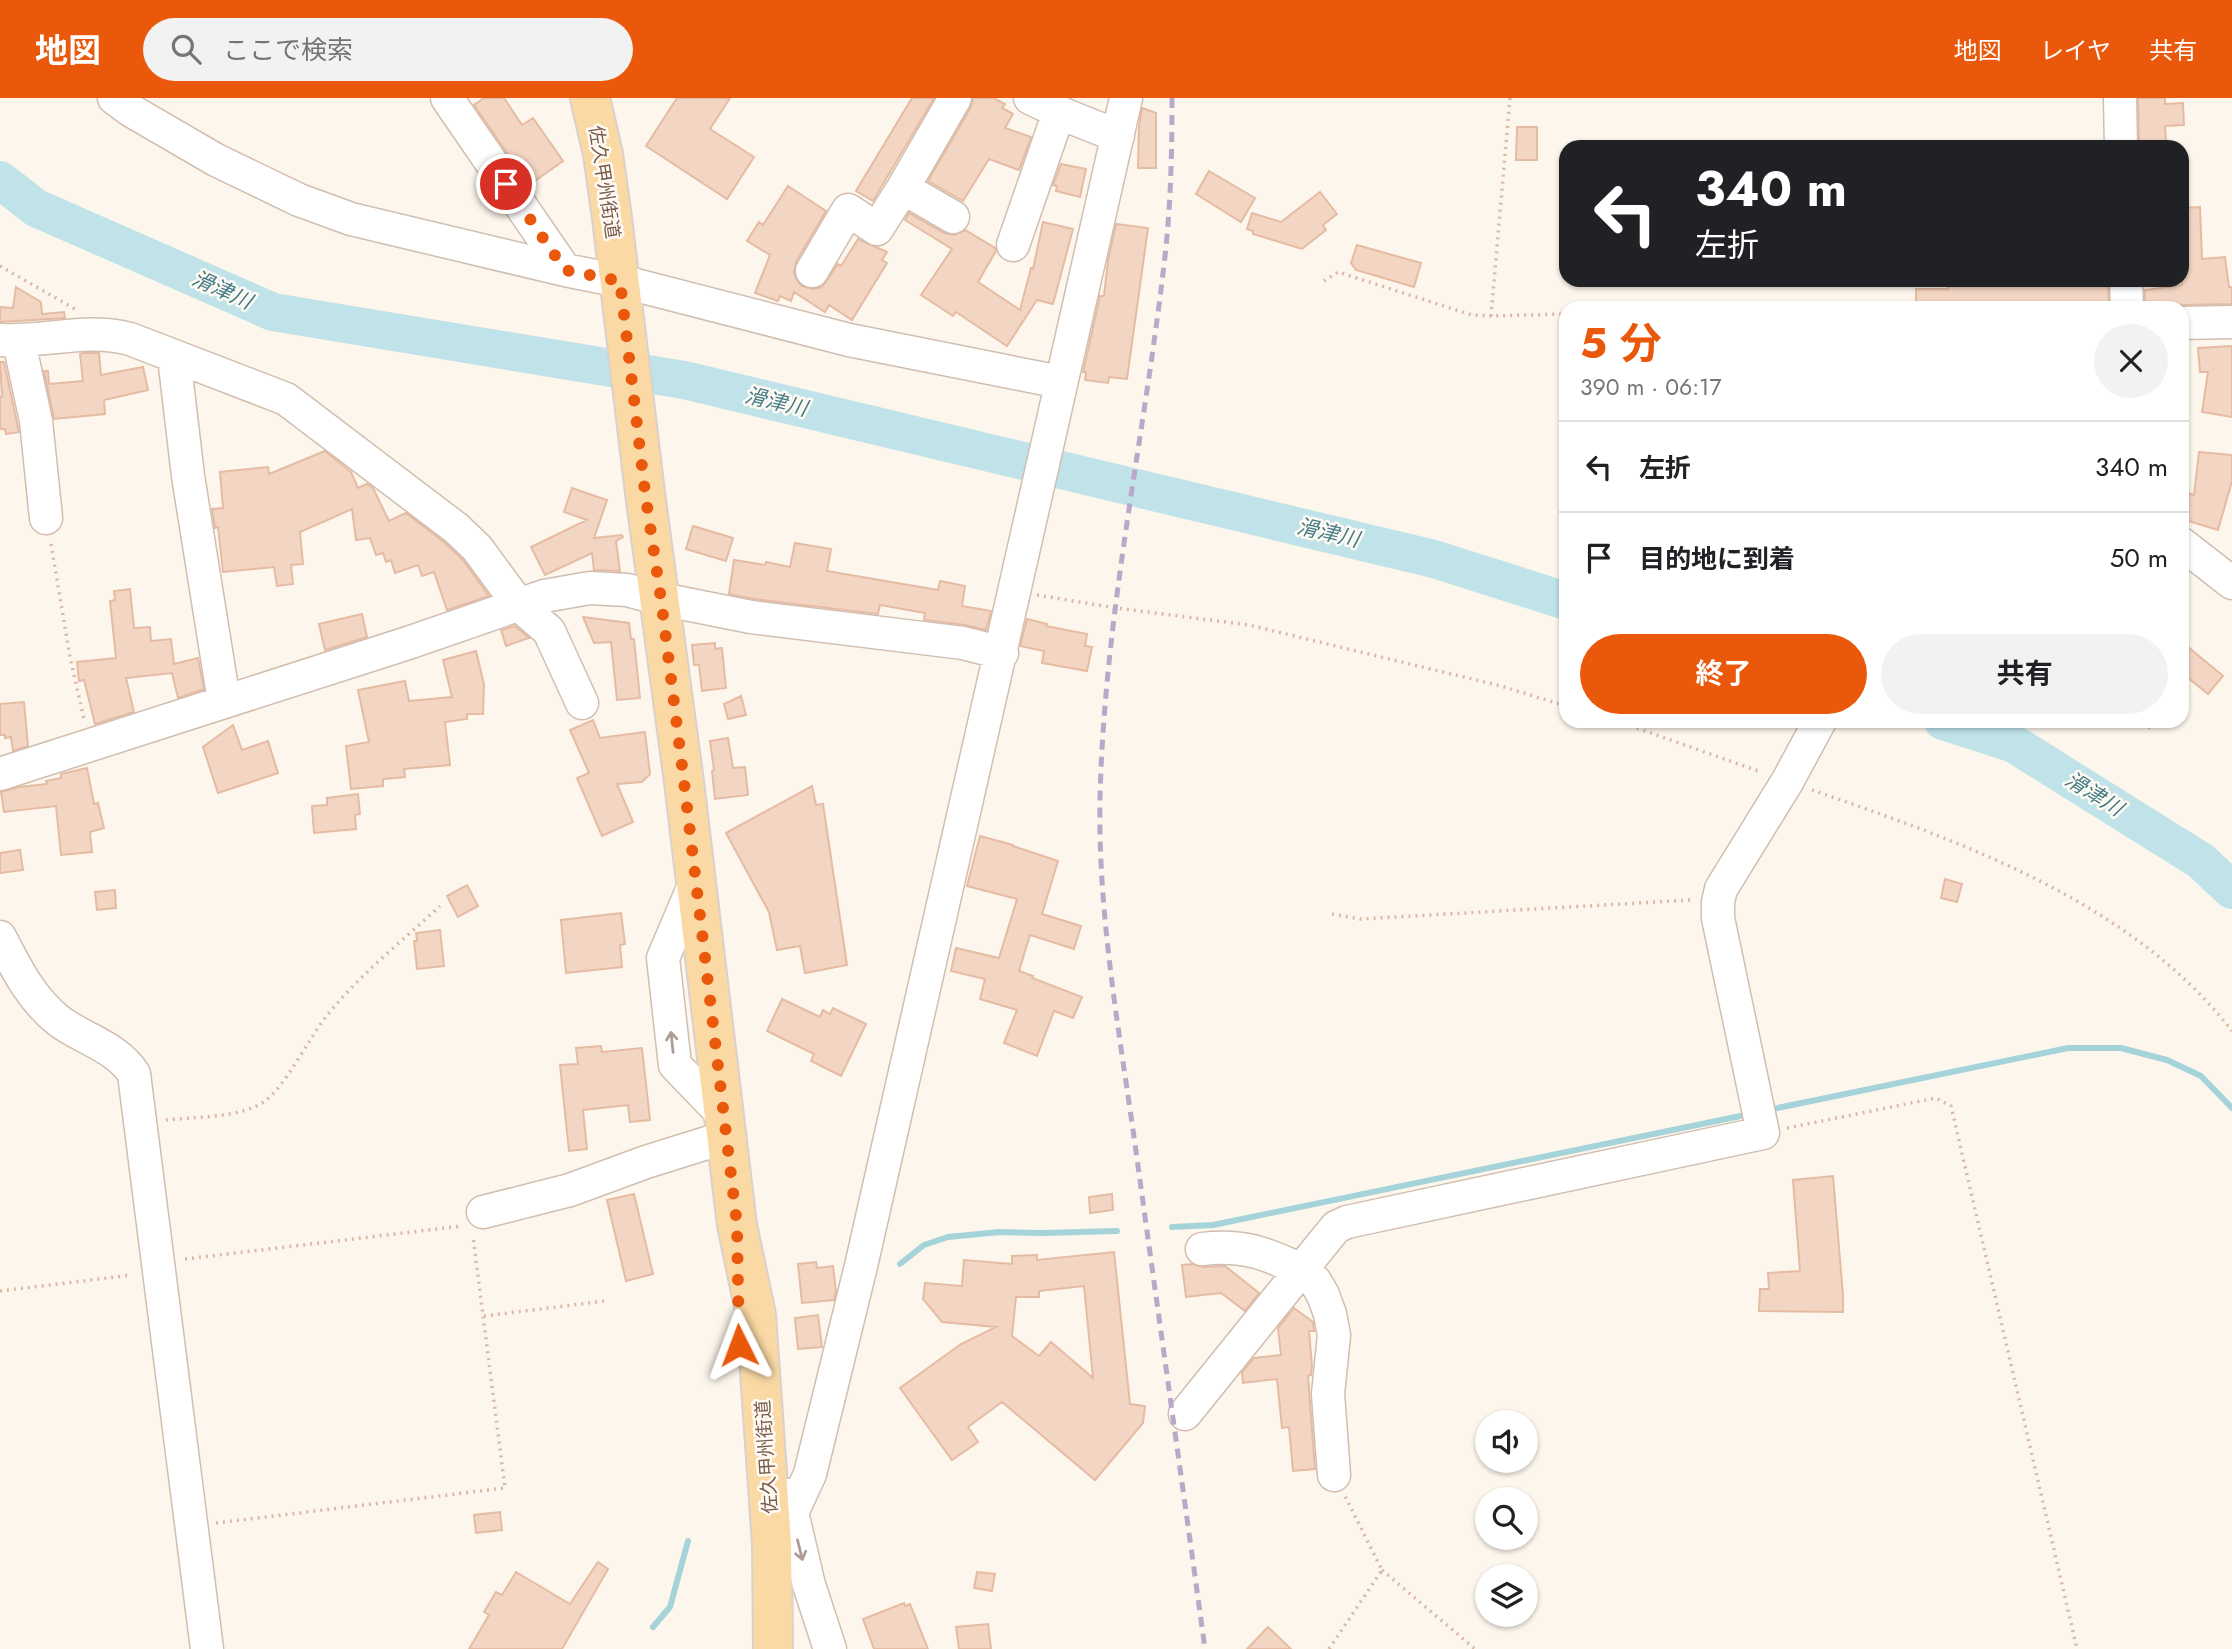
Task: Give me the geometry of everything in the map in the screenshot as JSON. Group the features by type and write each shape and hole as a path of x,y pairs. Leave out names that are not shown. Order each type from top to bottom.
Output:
{"main road":[{"name":"佐久甲州街道","path":"590,98 603,154 661,599 737,1225 756,1315 782,1529 773,1649"},
{"name":"佐久甲州街道","path":"737,1225 737,1319 749,1549 747,1649"}],"street":[{"path":"114,98 216,160 299,200 351,219 565,270 620,286 1058,389"},
{"path":"447,98 565,270"},
{"path":"812,271 836,203 877,229 956,98"},
{"path":"1030,98 1118,136"},
{"path":"782,1529 810,1474 835,1378 1002,653 1058,389 1126,98"},
{"path":"2119,98 2121,140"},
{"path":"1013,245 1059,112"},
{"path":"904,188 953,217"},
{"path":"2189,323 2232,322"},
{"path":"46,518 36,421 9,341 97,334 112,334 130,339 286,399 456,528 477,548 519,605 549,631 582,703"},
{"path":"174,357 188,476 224,701"},
{"path":"2189,548 2225,570"},
{"path":"0,774 444,631 544,596 590,588 627,590 751,617 963,643 1002,653"},
{"path":"1185,1414 1336,1227 1347,1222 1760,1118 1718,918 1718,902 1721,890 1789,779 1816,728"},
{"path":"0,937 22,979 40,1004 61,1022 118,1056 134,1074 207,1649"},
{"path":"483,1212 570,1190 646,1162 725,1126"},
{"path":"1202,1249 1224,1246 1248,1248 1275,1257 1301,1270 1315,1281 1330,1314 1334,1335 1328,1394 1334,1475"},
{"path":"747,1473 782,1529 792,1591 829,1649"}],"path":[{"path":"1491,316 1510,98"},
{"path":"0,266 96,322 97,334"},
{"path":"1324,281 1339,272 1472,316 1559,314"},
{"path":"46,518 70,657 90,744"},
{"path":"1015,588 1116,608 1249,625 1501,686 1559,704"},
{"path":"1638,728 1789,779 1962,845 2034,878 2081,903 2162,958 2193,987 2232,1031"},
{"path":"1332,914 1360,919 1700,900 1718,902"},
{"path":"140,1122 236,1112 264,1101 276,1089 325,1018 353,985 440,906"},
{"path":"1760,1118 1936,1098 1951,1106 2077,1649"},
{"path":"0,1291 472,1225 505,1488 193,1526"},
{"path":"484,1316 605,1301"},
{"path":"1334,1475 1382,1570 1475,1649"},
{"path":"1329,1649 1382,1570"}],"building":[{"path":"484,98 504,98 522,125 533,118 563,161 529,185 474,105"},
{"path":"677,98 730,98 710,129 754,157 727,199 646,146"},
{"path":"912,98 934,98 873,201 856,191"},
{"path":"973,98 994,98 1005,104 1002,108 1013,114 1005,128 1031,137 1019,170 989,159 963,201 928,181 971,107"},
{"path":"2138,98 2165,98 2165,104 2183,103 2184,125 2165,126 2166,140 2139,140"},
{"path":"1142,108 1156,113 1156,168 1138,168"},
{"path":"1517,127 1537,127 1537,160 1516,160"},
{"path":"1061,164 1086,169 1080,197 1056,191 1057,186 1053,185"},
{"path":"1209,171 1255,198 1241,222 1196,194"},
{"path":"788,186 826,211 796,262 794,272 802,286 813,289 822,287 838,264 841,266 858,239 887,252 882,260 887,263 852,320 829,305 825,312 794,292 791,301 780,296 778,301 755,293 770,255 747,241 759,222 763,225"},
{"path":"1320,192 1337,214 1323,225 1326,230 1302,249 1253,234 1253,231 1247,229 1252,213 1281,222"},
{"path":"2200,207 2202,259 2225,257 2229,287 2232,287 2232,304 2189,305 2189,301 2145,301 2145,290 2189,287 2189,208"},
{"path":"909,213 944,233 954,235 965,230 995,248 996,251 978,282 1020,310 1031,268 1033,269 1043,222 1073,229 1053,304 1037,300 1007,346 956,312 953,316 921,295 952,249 905,220"},
{"path":"1116,224 1148,228 1127,379 1109,377 1108,383 1085,380 1086,372 1083,372 1100,296 1104,296"},
{"path":"1357,245 1421,263 1414,287 1356,270 1351,263"},
{"path":"16,287 41,302 42,314 64,312 65,318 0,322 0,307 13,308"},
{"path":"2108,287 2109,301 1916,301 1916,289"},
{"path":"2232,346 2232,417 2202,412 2208,372 2200,372 2198,348"},
{"path":"99,353 101,375 143,367 148,390 104,400 105,414 54,419 44,371 48,371 49,384 83,381 80,354"},
{"path":"0,362 4,362 19,432 6,434 5,429 0,429"},
{"path":"325,451 351,472 358,488 367,484 373,488 389,521 406,513 444,542 463,560 489,596 447,610 434,572 422,576 418,565 395,573 391,560 386,562 383,553 376,555 370,538 356,540 352,509 300,532 303,564 291,565 293,584 277,586 274,567 223,572 218,527 215,528 212,509 223,508 220,472 268,467 269,474"},
{"path":"2199,452 2232,455 2232,481 2218,530 2189,521 2189,493 2194,495"},
{"path":"572,488 607,500 594,538 622,535 623,537 616,541 620,571 594,570 592,553 545,575 531,547 587,520 564,512"},
{"path":"693,526 733,538 726,561 686,549"},
{"path":"795,543 831,549 827,571 938,590 940,581 965,586 962,606 991,611 986,630 924,620 925,613 880,605 878,614 729,594 734,560 790,567"},
{"path":"130,589 134,628 150,627 151,641 171,639 174,664 198,658 204,689 178,698 172,673 126,678 134,712 95,724 84,680 79,681 77,662 116,658 110,601 115,600 114,591"},
{"path":"362,614 367,637 325,650 319,624"},
{"path":"583,617 629,623 631,639 634,639 640,698 617,700 611,642 594,643"},
{"path":"1027,619 1047,624 1046,626 1087,634 1085,646 1092,647 1087,671 1042,663 1044,651 1020,646"},
{"path":"515,626 529,638 506,646 501,630"},
{"path":"715,643 715,649 722,648 726,688 702,691 699,665 694,665 692,645"},
{"path":"2189,648 2223,676 2208,694 2189,679"},
{"path":"476,651 484,684 483,714 467,714 467,719 445,722 450,765 404,769 405,777 383,779 383,786 351,789 346,746 369,742 358,690 405,681 409,701 452,697 443,660"},
{"path":"741,696 746,715 728,719 724,704"},
{"path":"24,702 28,746 13,751 11,737 0,735 0,704"},
{"path":"593,720 600,738 645,732 650,774 642,782 617,784 633,822 602,836 577,778 589,773 570,730"},
{"path":"233,725 242,750 268,741 278,773 218,793 203,747"},
{"path":"728,738 733,768 745,767 748,795 715,799 710,741"},
{"path":"87,768 94,804 98,803 104,828 90,832 92,852 61,855 56,806 4,812 1,792 47,784 46,781 61,778 61,774"},
{"path":"812,786 816,805 823,804 847,965 805,973 800,946 777,950 769,912 726,833"},
{"path":"358,794 360,814 355,815 356,829 314,833 312,806 327,805 327,798"},
{"path":"980,836 1058,861 1042,914 1081,926 1074,949 1030,935 1019,971 1082,997 1073,1018 1054,1011 1037,1056 1004,1043 1017,1010 980,999 985,979 951,971 956,948 999,958 1017,899 967,886"},
{"path":"20,850 23,870 0,873 0,853"},
{"path":"1945,879 1962,884 1957,902 1941,898"},
{"path":"467,885 478,906 458,917 447,896"},
{"path":"115,890 116,908 97,910 95,892"},
{"path":"621,913 625,944 620,945 622,967 566,973 561,920"},
{"path":"440,930 444,966 417,969 414,941 417,941 416,933"},
{"path":"782,999 820,1017 823,1010 830,1014 833,1008 866,1024 841,1076 811,1061 814,1054 767,1031"},
{"path":"601,1046 602,1052 642,1048 650,1120 630,1122 628,1105 583,1110 587,1149 569,1151 560,1065 578,1064 576,1048"},
{"path":"1833,1176 1843,1312 1759,1311 1760,1289 1769,1289 1768,1273 1800,1271 1793,1180"},
{"path":"634,1194 653,1274 626,1281 607,1200"},
{"path":"1112,1194 1113,1210 1090,1213 1089,1197"},
{"path":"1114,1252 1130,1404 1145,1406 1143,1423 1095,1480 1002,1402 968,1427 978,1442 952,1460 900,1388 961,1344 996,1327 942,1322 923,1299 925,1283 962,1286 964,1260 1012,1264 1012,1256 1037,1255 1037,1260","holes":["1084,1286 1093,1378 1051,1342 1039,1356 1012,1336 1016,1297 1039,1297 1039,1291"]},
{"path":"816,1262 817,1268 833,1266 836,1292 834,1300 802,1303 798,1264"},
{"path":"1182,1265 1203,1267 1225,1266 1259,1293 1245,1311 1221,1293 1186,1297"},
{"path":"1294,1308 1313,1322 1314,1331 1309,1331 1312,1366 1311,1375 1308,1376 1315,1469 1293,1471 1289,1427 1282,1428 1277,1379 1243,1383 1242,1372 1254,1358 1281,1355 1278,1328"},
{"path":"818,1315 822,1347 798,1349 795,1318"},
{"path":"500,1512 502,1530 476,1533 474,1515"},
{"path":"598,1562 608,1569 562,1649 469,1649 489,1615 484,1612 496,1592 502,1595 516,1572 570,1604"},
{"path":"977,1572 995,1574 992,1591 974,1588"},
{"path":"904,1603 905,1606 910,1604 928,1649 874,1649 863,1619"},
{"path":"988,1624 991,1649 959,1649 956,1627"},
{"path":"1268,1627 1291,1649 1247,1649"}],"waterway":[{"name":"滑津川","path":"0,180 36,208 273,312 684,380 1434,559 1559,599"},
{"name":"滑津川","path":"1965,728 2014,744 2201,861 2232,890"},
{"path":"1768,1110 2068,1048 2121,1048 2167,1060 2201,1076 2232,1108"},
{"path":"1172,1227 1213,1225 1750,1114"},
{"path":"900,1264 924,1245 948,1237 1000,1232 1117,1231"},
{"path":"653,1627 670,1607 688,1541"}],"railway":[{"path":"1172,98 1166,247 1109,661 1103,730 1100,843 1111,972 1205,1649"}],"route":[{"path":"506,184 565,270 620,281 737,1225 739,1345"}]}
